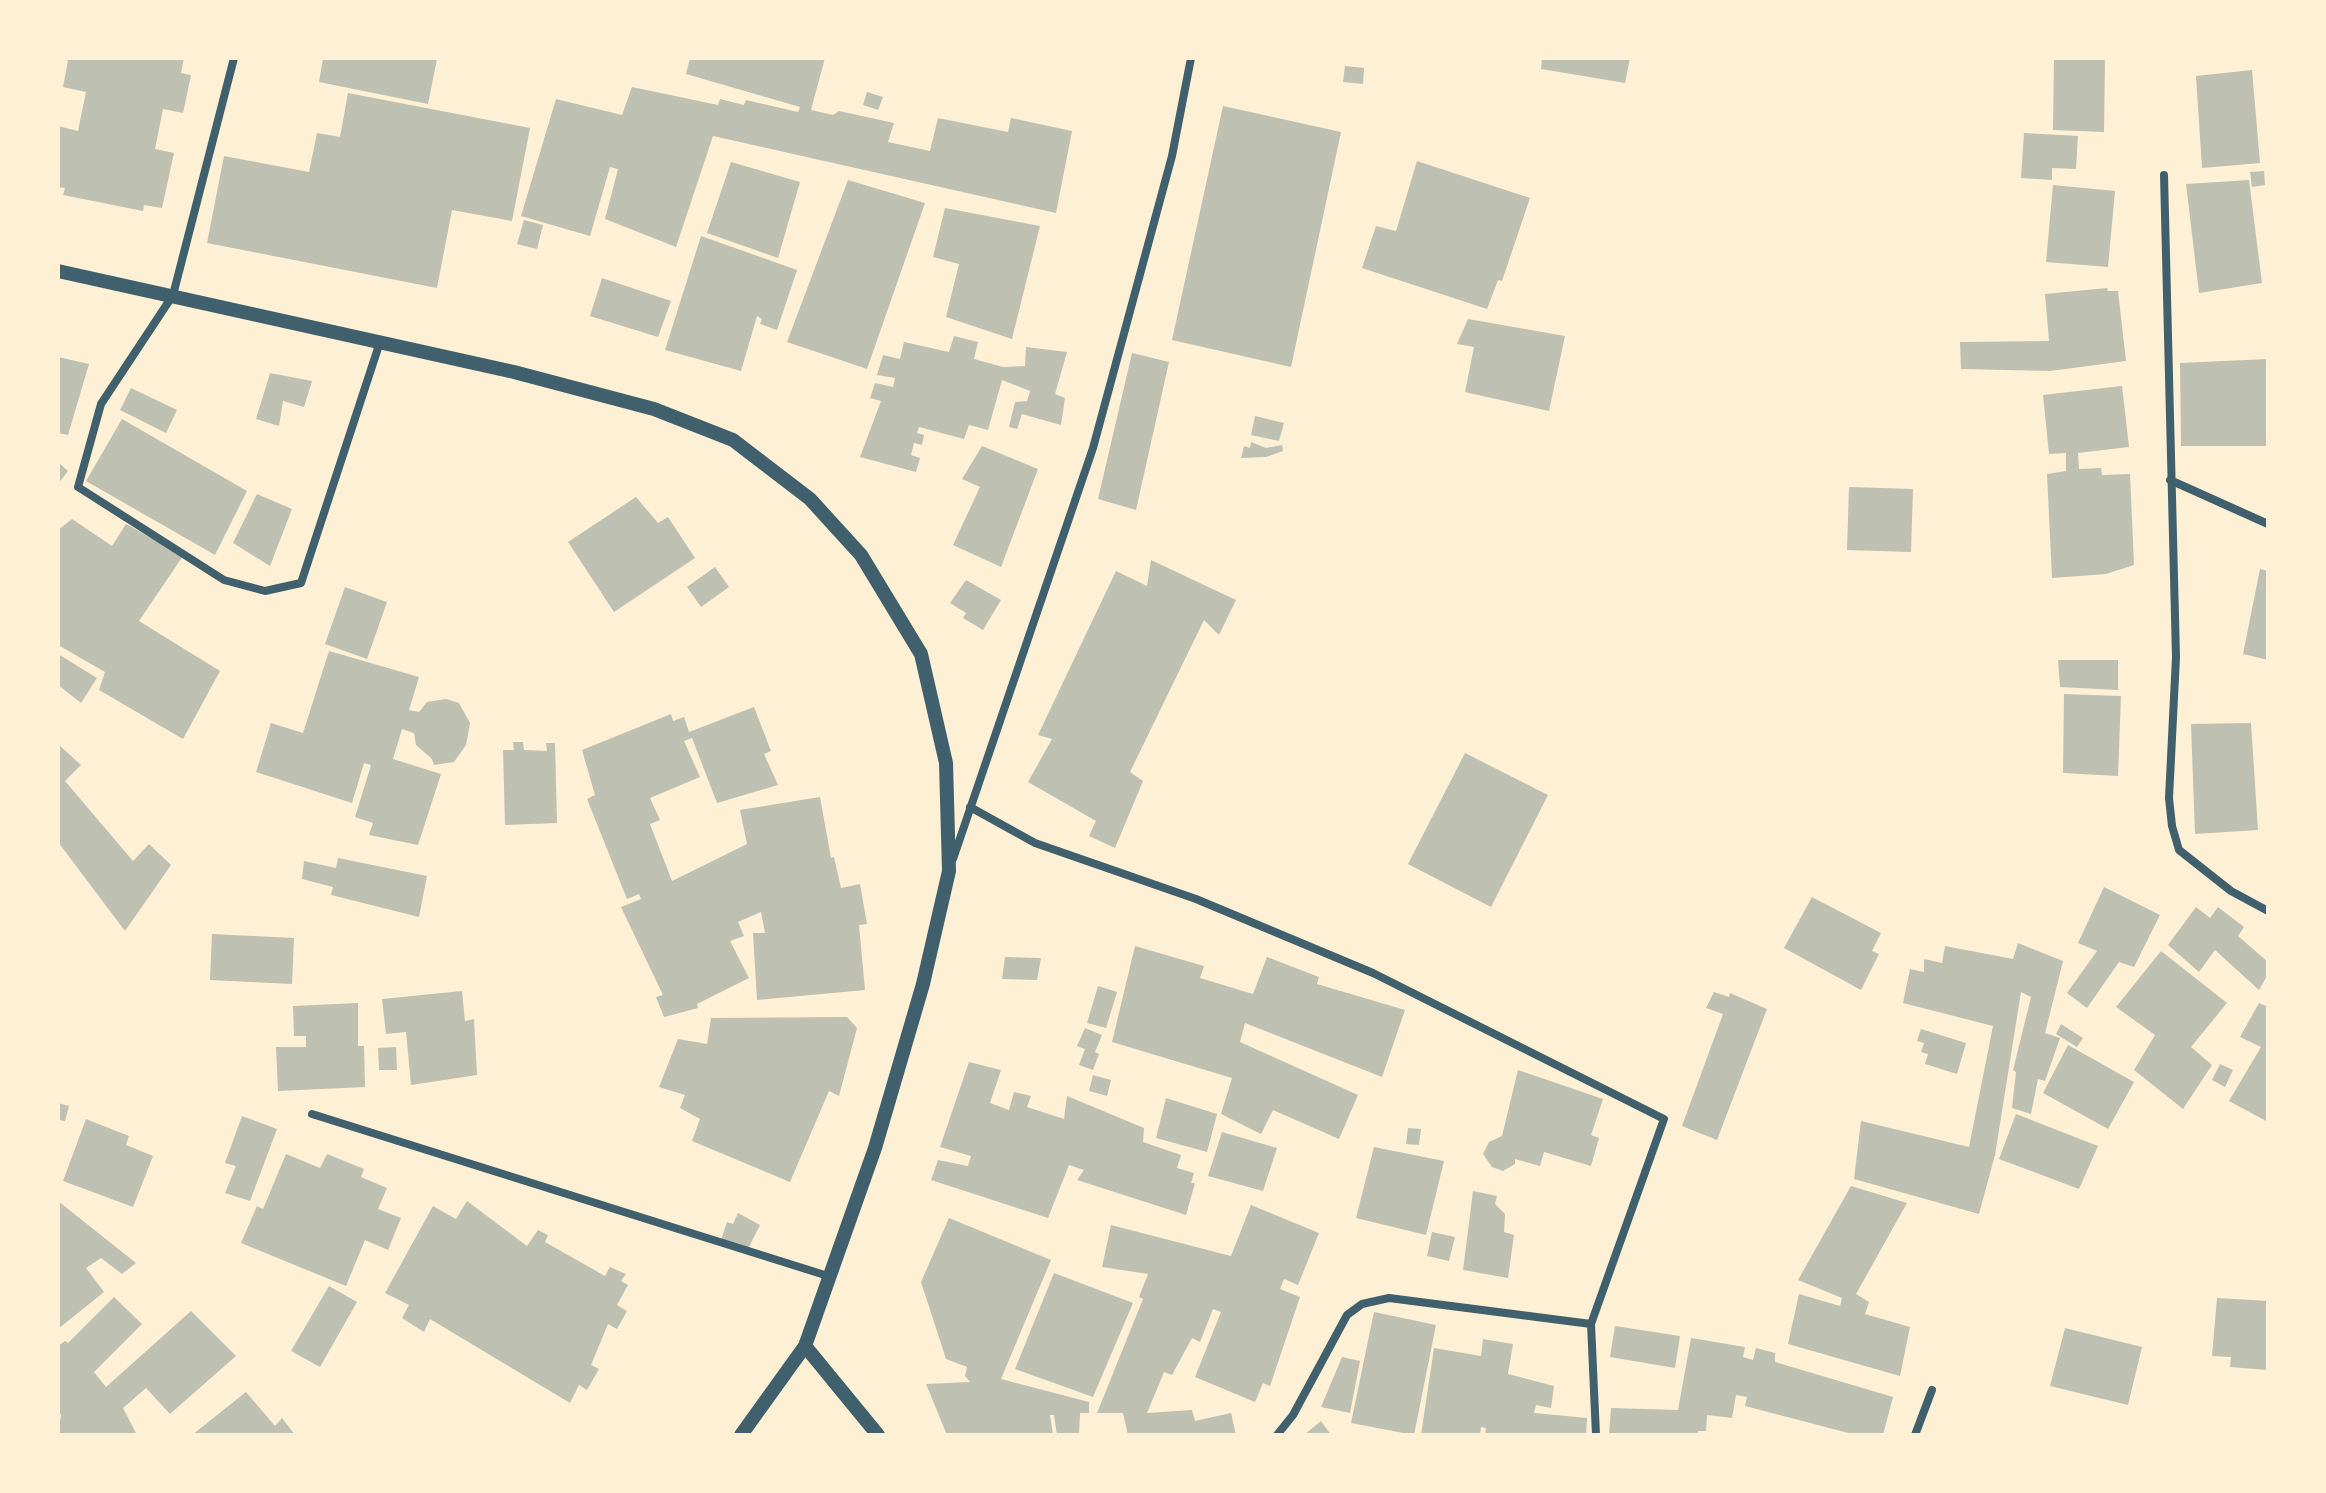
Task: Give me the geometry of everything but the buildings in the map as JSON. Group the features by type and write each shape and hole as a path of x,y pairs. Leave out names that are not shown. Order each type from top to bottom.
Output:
{"street":[{"path":"234,58 173,295 101,404 78,487 224,580 265,591 301,583 380,342"},
{"path":"741,1435 805,1346 875,1148 923,984 949,871 1093,448 1172,156 1191,58"},
{"path":"2164,175 2176,657 2169,798 2172,826 2179,850 2231,891 2268,911"},
{"path":"58,271 380,342 654,409 733,440 810,499 861,555 921,654 946,763 949,871"},
{"path":"2170,480 2268,524"},
{"path":"970,807 1035,843 1196,899 1373,973 1664,1119 1591,1324 1596,1435"},
{"path":"312,1114 828,1276"},
{"path":"1277,1435 1293,1415 1347,1315 1362,1304 1389,1298 1591,1324"},
{"path":"805,1346 878,1435"},
{"path":"1915,1435 1932,1390"}]}
